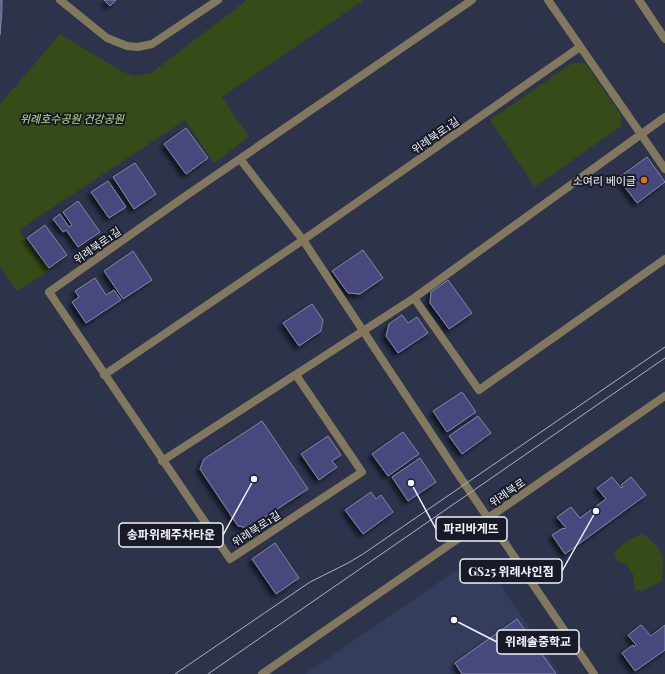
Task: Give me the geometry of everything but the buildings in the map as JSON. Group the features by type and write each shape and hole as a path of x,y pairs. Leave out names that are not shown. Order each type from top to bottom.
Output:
{"street":[{"path":"60,0 107,38 127,46 138,47 152,44 218,0"},
{"name":"위례북로1길","path":"296,375 362,472 230,559 162,461 49,292 472,0"},
{"path":"548,0 665,169"},
{"path":"638,0 665,39"},
{"name":"위례북로1길","path":"104,375 580,47"},
{"path":"162,461 414,298 665,117"},
{"path":"240,159 302,240 594,674"},
{"path":"414,298 479,390 665,259"},
{"name":"위례북로","path":"262,674 665,396"}],"shaded area":[{"path":"464,565 489,567 560,674 305,674"}],"green space":[{"name":"위례호수공원 건강공원","path":"247,0 364,0 222,97 249,137 214,163 185,120 19,230 50,270 17,291 0,267 0,104 60,34 121,71 135,76 151,73"},
{"path":"572,63 585,63 621,115 621,126 535,187 490,120"},
{"path":"643,534 659,548 663,558 663,564 662,581 642,591 635,590 633,574 626,564 618,562 614,555 616,551 626,542"}],"tram line":[{"path":"175,674 310,582 363,554 665,347"},
{"path":"208,674 665,358"}],"place":[{"name":"소여리 베이글","path":"644,180"},
{"name":"송파위례주차타운","path":"254,479"},
{"name":"파리바게뜨","path":"411,483"},
{"name":"GS25 위례샤인점","path":"596,511"},
{"name":"위례솔중학교","path":"454,620"}]}
